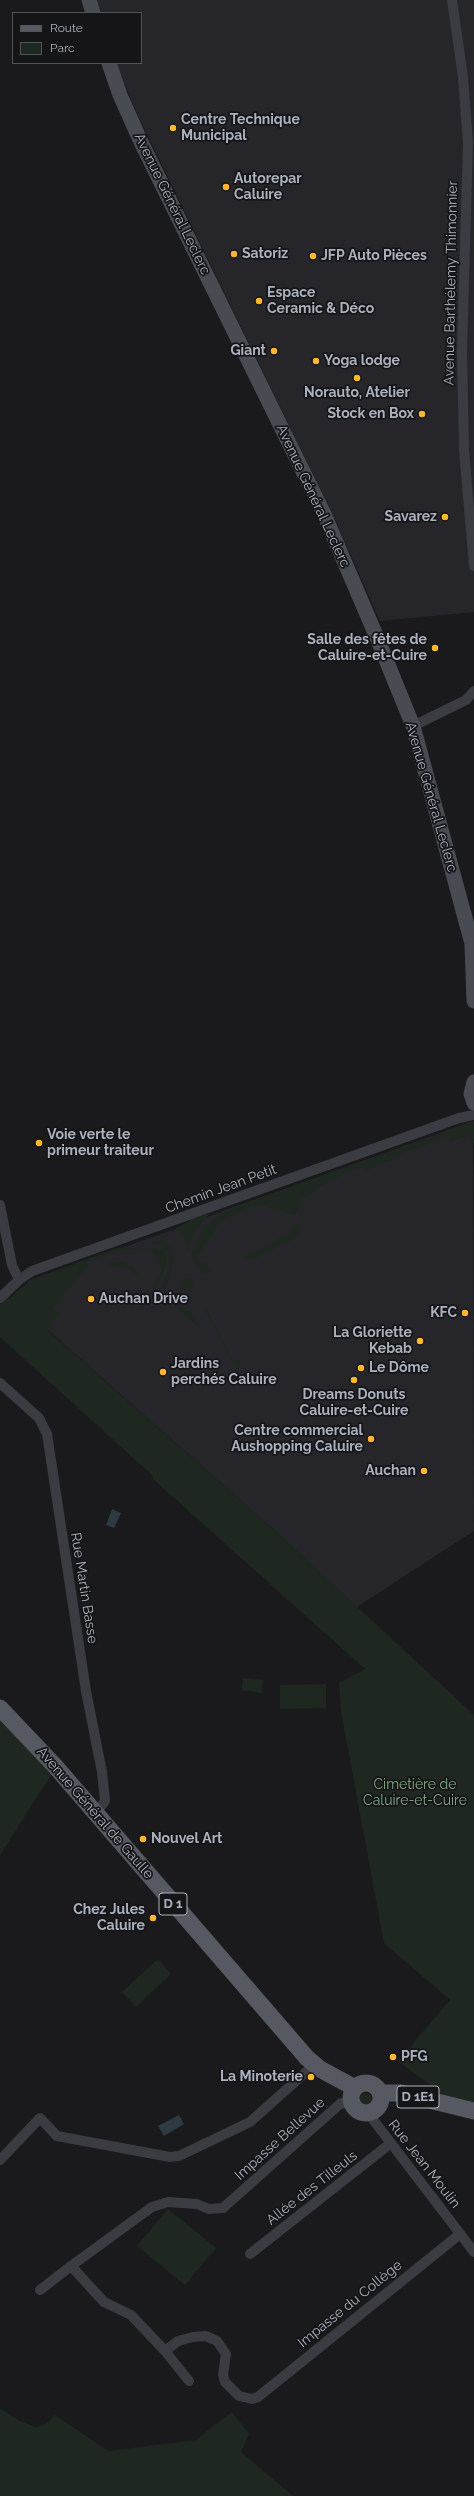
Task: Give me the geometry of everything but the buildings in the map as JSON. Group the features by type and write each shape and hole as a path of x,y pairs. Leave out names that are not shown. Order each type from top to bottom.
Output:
{"main road":[{"path":"89,0 93,12"},
{"name":"Avenue Général Leclerc","path":"109,64 120,95 141,142 330,528 413,726 473,948 474,1001"},
{"path":"474,1082 471,1094 474,1106"},
{"name":"Avenue Général de Gaulle","path":"0,1708 96,1813 268,2014 314,2064 354,2096"},
{"path":"370,2084 380,2094 378,2106 368,2113 358,2111 354,2096 361,2085 370,2084"},
{"name":"D 1E1","path":"380,2094 403,2093 474,2111"}],"street":[{"name":"Avenue Barthélemy Thimonnier","path":"452,0 463,77 468,142 462,360 464,450 474,566"},
{"path":"413,726 466,700 474,691"},
{"path":"459,1118 474,1106"},
{"name":"Chemin Jean Petit","path":"3,1294 32,1271 459,1118 474,1106"},
{"path":"0,1205 12,1266 19,1280"},
{"name":"Rue Martin Basse","path":"0,1383 39,1418 47,1434 86,1691 102,1772 105,1801 96,1813"},
{"path":"0,2160 40,2118 57,2136 170,2158 179,2156 250,2122 314,2064"},
{"name":"Impasse Bellevue","path":"71,2266 152,2207 168,2202 197,2204 216,2210 229,2204 341,2103 354,2096"},
{"name":"Rue Jean Moulin","path":"368,2113 474,2252"},
{"name":"Allée des Tilleuls","path":"250,2254 391,2143"},
{"name":"Impasse du Collège","path":"165,2351 186,2338 199,2335 212,2338 221,2345 226,2354 223,2375 225,2382 239,2396 246,2399 258,2397 460,2234"},
{"path":"40,2290 71,2266 104,2302 131,2315 165,2351 189,2381"}],"shaded area":[{"path":"97,0 474,0 474,612 380,621 332,513 139,118 116,64 142,64 142,12 101,12"},
{"path":"473,1121 474,1531 357,1607 273,1529 15,1301 29,1281 33,1279 175,1229 200,1216 208,1214 207,1217"},
{"path":"112,1509 121,1513 114,1528 106,1525"},
{"path":"179,2115 184,2124 164,2136 158,2126"}],"green space":[{"path":"474,1122 474,1145 469,1135 451,1142 449,1136 406,1152 366,1171 364,1167 353,1169 302,1198 295,1216 261,1205 251,1206 221,1222 203,1247 204,1252 197,1254 199,1264 206,1263 212,1273 203,1273 193,1262 192,1252 201,1232 207,1223 208,1225 222,1211"},
{"path":"209,1214 194,1233 187,1253 185,1240 175,1229 192,1219"},
{"path":"298,1225 301,1231 298,1237 252,1260 243,1258 286,1235 292,1226"},
{"path":"163,1240 171,1247 174,1261 166,1289 163,1291 161,1287 169,1266 168,1253 164,1246 150,1244"},
{"name":"Cimetière de Caluire-et-Cuire","path":"118,1248 163,1249 167,1258 166,1266 155,1291 153,1284 162,1270 151,1250 122,1250 86,1263 88,1266 53,1308 60,1314 47,1330 273,1529 474,1715 474,2102 442,2094 398,2061 450,2000 384,1943 341,1711 339,1683 365,1669 153,1479 153,1476 0,1337 0,1290 9,1298 33,1279"},
{"path":"108,1262 122,1263 135,1268 141,1279 125,1267 107,1266"},
{"path":"184,1278 190,1278 194,1282 194,1288 190,1292 184,1292 180,1288 180,1282"},
{"path":"179,1305 191,1311 200,1328 177,1308"},
{"path":"205,1306 233,1361 239,1359 242,1365 237,1366 232,1363 205,1310"},
{"path":"243,1678 263,1680 262,1693 242,1690"},
{"path":"326,1684 326,1708 280,1709 280,1685"},
{"path":"0,1720 52,1774 0,1855"},
{"path":"158,1959 171,1974 136,2007 122,1992"},
{"path":"368,2093 371,2094 371,2104 364,2105 361,2104 360,2097 361,2094"},
{"path":"168,2209 216,2248 185,2285 137,2246"},
{"path":"0,2409 20,2421 36,2427 46,2424 55,2415 108,2451 196,2440 232,2412 249,2434 241,2452 293,2496 0,2496"}],"place":[{"name":"Centre Technique Municipal","path":"173,128"},
{"name":"Autorepar Caluire","path":"226,187"},
{"name":"Satoriz","path":"234,254"},
{"name":"JFP Auto Pièces","path":"313,256"},
{"name":"Espace Ceramic & Déco","path":"259,301"},
{"name":"Giant","path":"274,351"},
{"name":"Yoga lodge","path":"316,361"},
{"name":"Norauto, Atelier","path":"357,378"},
{"name":"Stock en Box","path":"422,414"},
{"name":"Savarez","path":"445,517"},
{"name":"Salle des fêtes de Caluire-et-Cuire","path":"435,648"},
{"name":"Voie verte le primeur traiteur","path":"39,1143"},
{"name":"Auchan Drive","path":"91,1299"},
{"name":"KFC","path":"465,1313"},
{"name":"La Gloriette Kebab","path":"420,1341"},
{"name":"Le Dôme","path":"361,1368"},
{"name":"Jardins perchés Caluire","path":"163,1372"},
{"name":"Dreams Donuts Caluire-et-Cuire","path":"354,1380"},
{"name":"Centre commercial Aushopping Caluire","path":"371,1439"},
{"name":"Auchan","path":"424,1471"},
{"name":"Nouvel Art","path":"143,1839"},
{"name":"Chez Jules Caluire","path":"153,1918"},
{"name":"PFG","path":"393,2057"},
{"name":"La Minoterie","path":"311,2077"}]}
